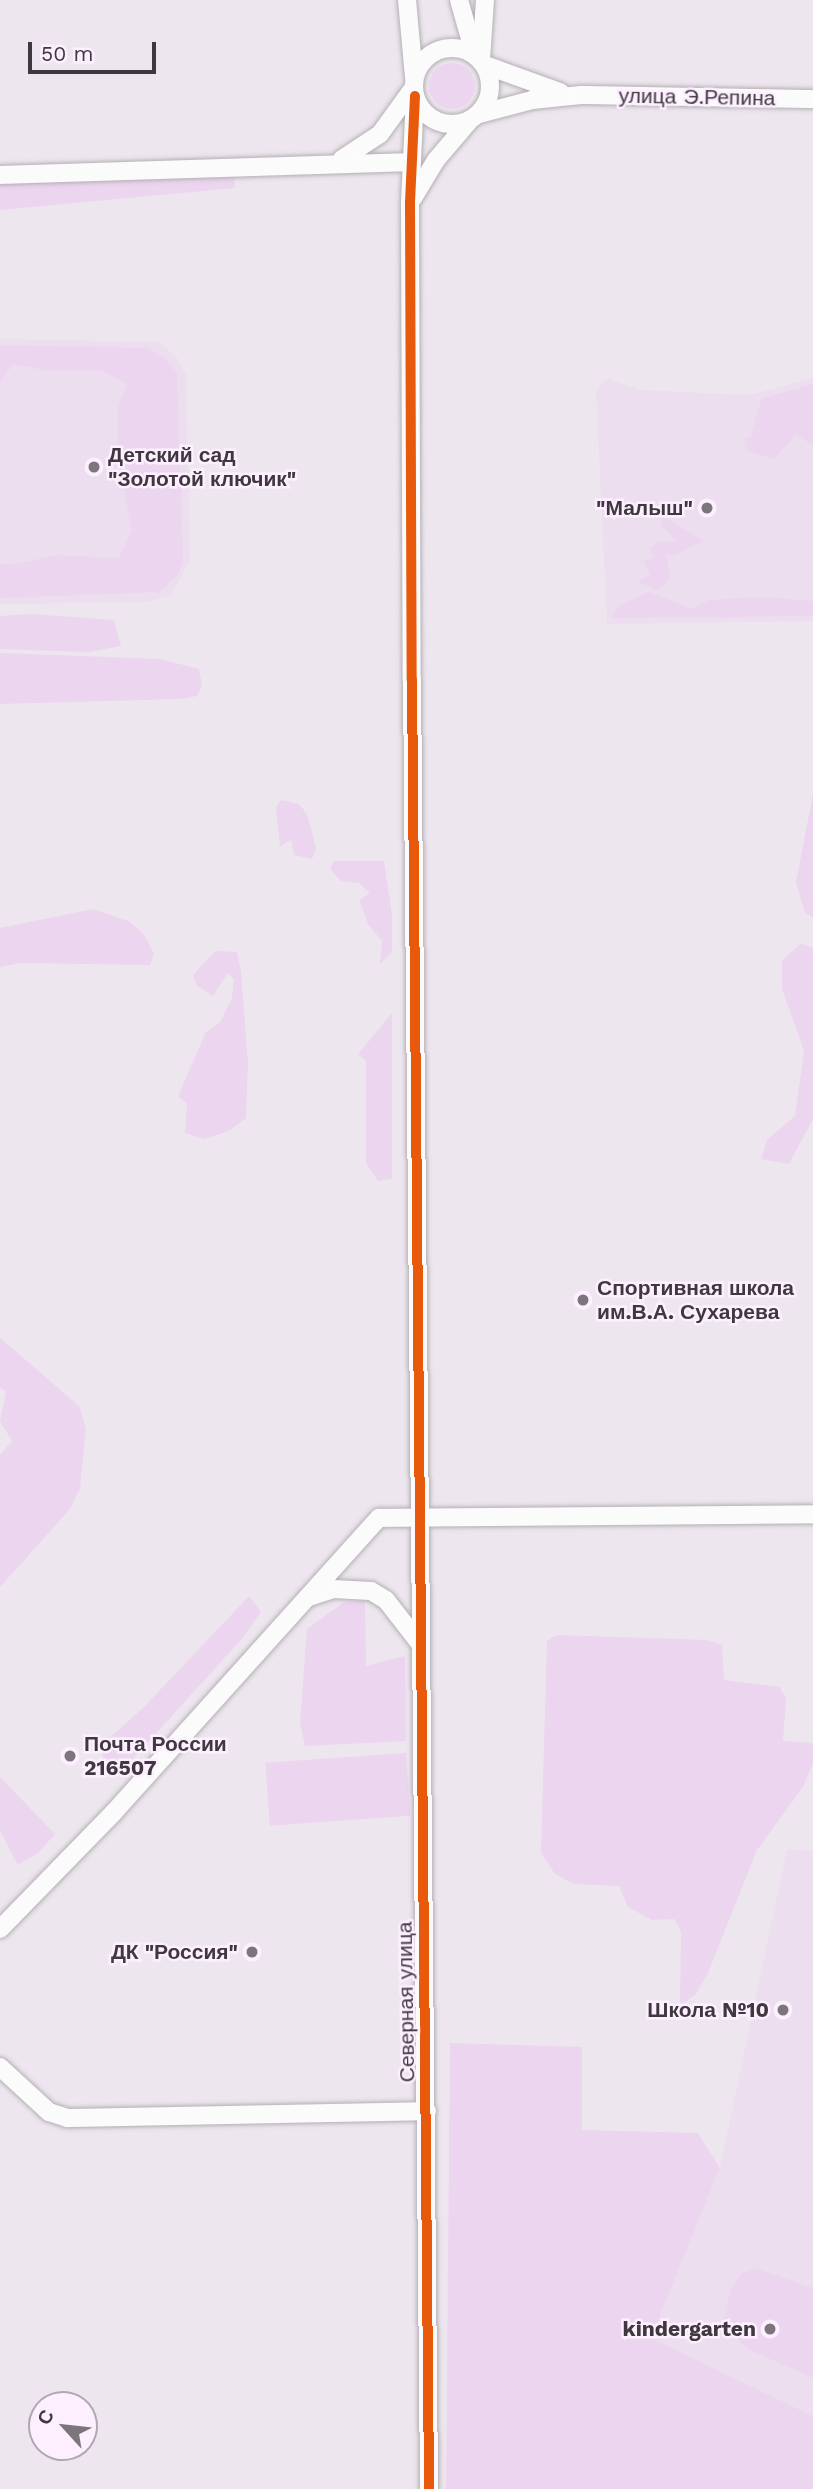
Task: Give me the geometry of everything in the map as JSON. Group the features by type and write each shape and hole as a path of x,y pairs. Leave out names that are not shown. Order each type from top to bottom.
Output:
{"street":[{"name":"Северная улица","path":"407,0 415,87 410,204 429,2489"},
{"path":"410,204 425,175 474,117 491,86 459,0"},
{"path":"480,60 485,0"},
{"path":"327,163 369,145 415,87 427,57 442,49 460,48 480,60"},
{"name":"улица Э.Репина","path":"480,60 545,89 581,95"},
{"path":"415,87 425,113 441,123 474,117"},
{"name":"улица Э.Репина","path":"474,117 532,100 581,95 813,99"},
{"path":"0,175 412,162"},
{"path":"0,1929 379,1518 420,1514 813,1514"},
{"path":"309,1597 333,1590 371,1591 386,1600 421,1645"},
{"path":"0,2067 49,2112 67,2118 427,2111"}],"shaded area":[{"path":"452,63 468,70 475,86 468,102 452,109 436,102 429,86 436,70"},
{"path":"234,176 235,188 0,210 0,184"},
{"name":"Детский сад \"Золотой ключик\"","path":"0,339 159,342 177,358 186,374 190,560 171,595 146,602 0,604"},
{"path":"0,345 148,348 165,358 177,373 183,559 177,576 159,592 0,598 0,563 12,565 56,555 119,558 132,530 118,463 118,405 127,384 103,371 49,371 13,364 0,382"},
{"name":"\"Малыш\"","path":"813,378 813,621 607,624 596,392 601,383 608,379 640,390 750,395"},
{"path":"813,384 813,445 796,435 774,459 747,451 744,439 751,437 761,399"},
{"path":"661,514 703,541 674,556 666,553 670,577 658,590 638,582 650,575 643,561 654,558 650,548 659,542 677,541 662,527"},
{"path":"650,592 691,609 709,600 762,597 813,601 813,616 611,618 619,605"},
{"path":"30,614 114,620 121,646 89,652 0,649 0,616"},
{"path":"0,653 160,659 199,669 202,686 197,696 180,699 0,704"},
{"path":"813,794 813,917 805,913 796,882"},
{"path":"281,800 299,804 307,814 316,848 312,859 294,855 291,840 280,847 276,808"},
{"path":"334,861 384,861 392,915 392,952 380,964 382,941 368,924 359,900 370,893 359,883 341,881 330,869"},
{"path":"93,909 128,921 144,934 154,954 150,965 21,963 0,967 0,928"},
{"path":"801,943 813,948 813,1119 789,1164 761,1159 767,1140 795,1116 804,1051 782,989 782,961"},
{"path":"215,951 237,952 241,972 248,1063 246,1118 229,1131 204,1139 185,1133 187,1104 178,1096 206,1032 220,1022 232,998 234,979 228,973 213,996 197,986 193,975"},
{"path":"392,1013 392,1179 378,1181 366,1163 366,1061 358,1054"},
{"path":"0,1338 79,1406 86,1429 80,1488 70,1509 0,1587 0,1455 12,1441 0,1421 6,1392 0,1387"},
{"path":"249,1596 261,1612 240,1641 129,1763 106,1774 101,1745 144,1707"},
{"path":"365,1601 366,1666 405,1656 406,1741 305,1746 300,1723 307,1629 344,1602"},
{"path":"557,1635 707,1640 722,1645 724,1680 780,1687 786,1699 783,1741 813,1743 813,1763 803,1787 757,1850 708,1973 696,1994 680,2006 681,1932 674,1919 652,1920 628,1907 619,1886 574,1884 555,1874 541,1853 547,1641"},
{"path":"406,1753 410,1816 270,1826 265,1763"},
{"path":"0,1777 55,1834 38,1853 18,1865 0,1830"},
{"name":"Школа №10","path":"787,1849 813,1851 813,2416 651,2338 720,2168"},
{"path":"450,2043 582,2047 582,2130 698,2133 720,2168 651,2338 813,2416 813,2489 446,2489"},
{"name":"kindergarten","path":"755,2268 813,2288 813,2378 747,2349 723,2322 731,2289 741,2274"}],"cycle path":[{"path":"415,96 410,204 412,680 429,2489"}],"place":[{"name":"Детский сад \"Золотой ключик\"","path":"94,467"},
{"name":"\"Малыш\"","path":"707,508"},
{"name":"Спортивная школа им.В.А. Сухарева","path":"583,1300"},
{"name":"Почта России 216507","path":"70,1756"},
{"name":"ДК \"Россия\"","path":"252,1952"},
{"name":"Школа №10","path":"783,2010"},
{"name":"kindergarten","path":"770,2329"}]}
